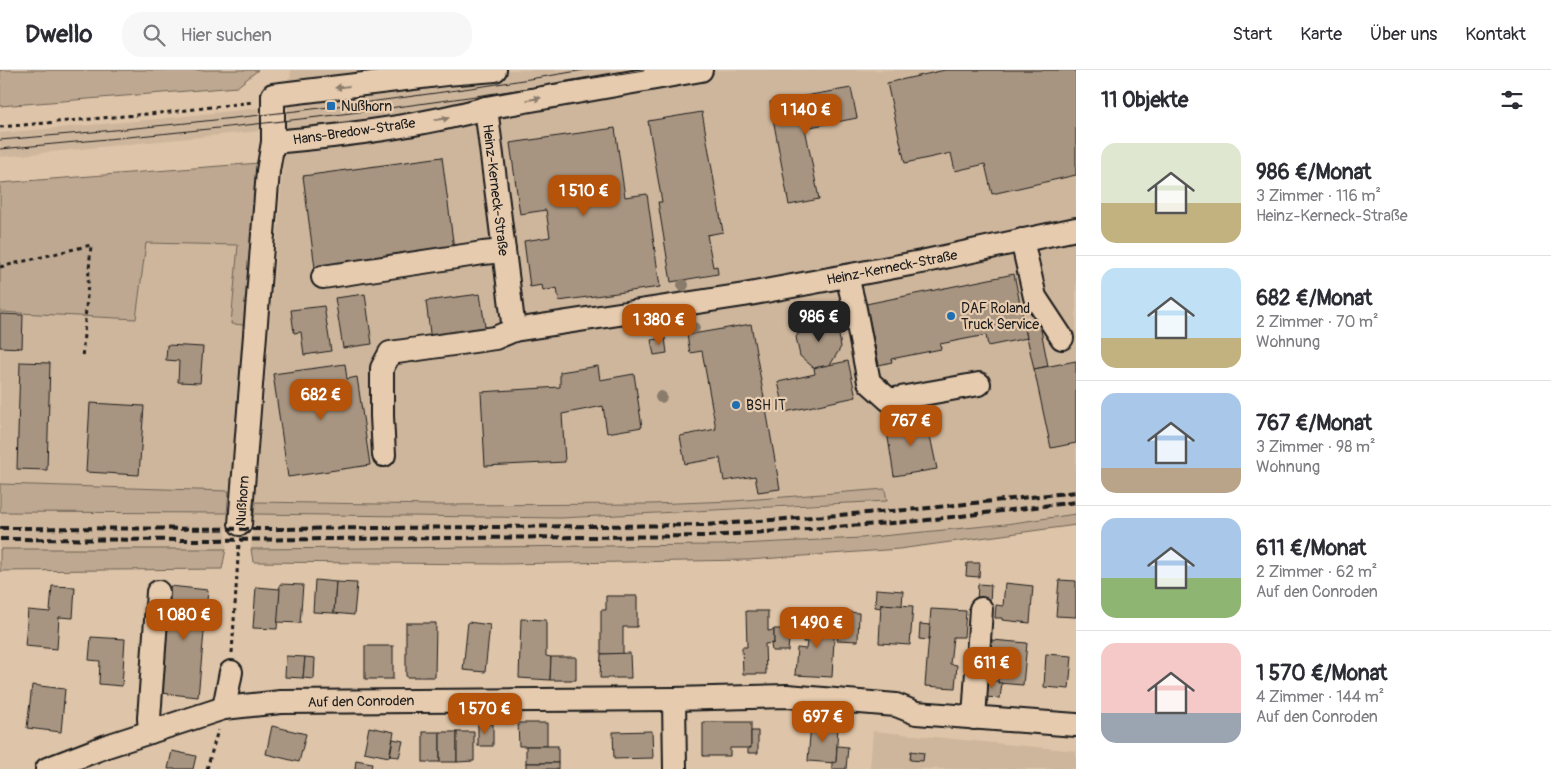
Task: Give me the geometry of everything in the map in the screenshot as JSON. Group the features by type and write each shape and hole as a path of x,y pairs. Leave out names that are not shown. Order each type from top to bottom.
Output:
{"street":[{"path":"273,96 446,74 495,70"},
{"name":"Hans-Bredow-Straße","path":"273,96 273,142 451,118 486,108 700,70"},
{"name":"Heinz-Kerneck-Straße","path":"486,108 514,330 847,276 1076,229"},
{"name":"Nußhorn","path":"240,524 268,171 273,142"},
{"path":"1022,240 1035,297 1062,338"},
{"path":"323,277 483,253 504,252"},
{"path":"847,276 869,382 889,400 979,384"},
{"path":"384,454 382,368 390,353 495,338 514,330"},
{"path":"150,732 158,592"},
{"path":"974,718 982,609"},
{"path":"224,708 231,672"},
{"name":"Auf den Conroden","path":"47,769 107,746 224,708 281,702 674,699 787,696 896,705 916,713 1076,725"},
{"path":"674,699 675,769"}],"path":[{"path":"0,127 170,112 256,102 273,96"},
{"path":"0,266 91,245 82,359"},
{"name":"Nußhorn","path":"231,672 240,524"},
{"path":"207,769 224,708"}],"shaded area":[{"path":"0,70 258,70 237,87 0,106"},
{"path":"291,70 1076,70 1076,514 1006,524 861,538 720,545 251,549 254,514 561,518 854,504 733,501 651,504 438,505 255,502"},
{"path":"277,106 279,129 0,157 0,133"},
{"path":"259,163 246,325 231,324 238,245 146,243 136,319 0,312 0,183"},
{"path":"145,243 238,245 231,324 246,325 229,491 0,484 0,312 136,319"},
{"path":"0,484 229,491 227,513 0,512"},
{"path":"885,489 887,501 561,518 254,514 255,502 438,505 651,504 733,501"},
{"path":"0,512 227,513 226,549 0,549"},
{"path":"1076,514 1076,525 899,549 748,560 502,564 253,562 251,549 720,545 861,538 1006,524"},
{"path":"0,549 226,549 222,569 0,571"},
{"path":"873,731 1076,751 1076,769 870,769"}],"building":[{"path":"945,70 1076,70 1076,175 992,194 985,164 955,171 951,153 905,163 887,83"},
{"path":"851,88 857,118 805,128 819,199 789,205 770,102"},
{"path":"702,112 723,232 707,235 713,267 717,266 718,274 671,282 658,202 662,202 648,121"},
{"path":"615,128 625,197 647,194 660,287 559,301 557,288 543,291 542,285 530,287 524,241 550,237 546,210 520,214 510,143"},
{"path":"442,157 454,249 315,268 303,176"},
{"path":"1014,274 1027,338 988,346 986,335 940,344 941,349 891,359 892,362 879,365 866,304"},
{"path":"365,294 372,344 343,348 335,298"},
{"path":"480,294 486,333 431,341 426,301"},
{"path":"324,306 331,351 304,355 301,332 294,333 291,310"},
{"path":"0,314 23,315 22,348 0,347"},
{"path":"823,320 838,329 841,347 830,365 814,368 800,356 796,337 806,323"},
{"path":"751,324 780,489 758,492 755,476 724,481 720,458 685,464 680,436 716,429 702,351 690,353 687,335"},
{"path":"1040,325 1048,366 1034,369 1025,328"},
{"path":"665,338 667,353 654,355 651,340"},
{"path":"167,345 203,347 200,383 178,382 179,361 166,360"},
{"path":"848,361 856,397 785,412 778,382 815,374 814,368"},
{"path":"1076,361 1076,443 1051,448 1034,369"},
{"path":"20,362 50,363 47,470 17,469"},
{"path":"345,364 347,379 357,377 370,465 288,477 273,374"},
{"path":"598,366 600,380 634,374 642,427 607,433 603,406 562,414 565,462 485,466 481,392 560,387 560,372"},
{"path":"90,403 144,406 139,475 86,472"},
{"path":"926,417 937,469 894,476 886,425"},
{"path":"967,563 980,563 979,577 966,576"},
{"path":"315,580 336,582 334,613 313,612"},
{"path":"1059,580 1076,581 1076,617 1056,616"},
{"path":"336,582 357,583 354,615 334,613"},
{"path":"1005,583 1033,586 1030,623 995,618 996,605 1003,606"},
{"path":"280,584 303,585 300,623 277,622"},
{"path":"978,584 991,585 990,603 977,602"},
{"path":"52,586 75,587 73,618 59,617 57,649 25,646 28,610 50,612"},
{"path":"170,586 208,590 198,697 161,693"},
{"path":"256,587 280,589 277,629 253,628"},
{"path":"876,589 903,591 902,606 881,604 881,608 875,607"},
{"path":"606,596 637,596 637,627 623,627 623,654 601,654 601,610 606,610"},
{"path":"881,604 913,606 910,645 879,643"},
{"path":"931,609 966,611 964,637 953,637 950,664 957,665 955,688 925,686"},
{"path":"746,611 768,611 768,631 774,630 774,643 765,644 766,674 743,674 742,647 747,647"},
{"path":"839,611 859,613 858,641 837,640"},
{"path":"521,619 546,620 546,656 551,657 550,680 519,678"},
{"path":"805,619 835,620 832,677 795,675 797,648 806,649 807,642 803,642"},
{"path":"468,622 490,625 485,672 463,670"},
{"path":"406,623 436,623 435,677 406,677"},
{"path":"920,624 930,625 929,640 919,639"},
{"path":"774,629 790,629 788,651 772,651 771,644 774,643"},
{"path":"91,637 125,639 122,686 99,684 100,661 89,660"},
{"path":"992,640 1027,643 1023,685 998,683 999,665 991,664"},
{"path":"365,646 393,646 393,679 365,679"},
{"path":"630,653 631,678 600,678 601,654"},
{"path":"1046,654 1072,656 1069,689 1044,687"},
{"path":"286,656 305,657 303,678 285,677"},
{"path":"305,657 315,658 314,679 303,678"},
{"path":"551,657 576,657 576,680 550,680"},
{"path":"985,680 1002,683 1000,698 983,697"},
{"path":"32,685 65,689 61,732 27,728"},
{"path":"703,722 751,722 751,748 730,748 730,756 703,756"},
{"path":"518,723 547,723 547,746 519,746"},
{"path":"811,723 838,725 836,763 808,761"},
{"path":"478,724 493,724 493,746 478,746"},
{"path":"272,726 306,734 299,762 266,754"},
{"path":"369,727 394,732 389,757 364,752"},
{"path":"652,731 653,758 614,759 613,732"},
{"path":"751,731 758,731 758,753 748,753 748,748 751,748"},
{"path":"423,732 440,732 440,762 423,762"},
{"path":"440,732 457,732 457,762 440,762"},
{"path":"457,732 474,732 474,761 457,762"},
{"path":"393,739 403,741 399,757 390,756"},
{"path":"526,746 558,746 558,763 526,763"},
{"path":"837,746 848,747 846,769 832,769 832,762 836,763"},
{"path":"172,751 196,756 193,769 168,769"},
{"path":"911,751 924,753 923,761 910,760"},
{"path":"356,760 372,763 371,769 355,769"},
{"path":"526,763 558,763 558,769 526,769"}],"tram line":[{"path":"0,140 293,111 439,93 584,70"},
{"path":"0,149 204,130 327,116 644,70"}],"railway":[{"path":"0,528 275,529 706,525 919,509 1076,492"},
{"path":"0,539 201,540 709,536 919,521 1076,502"}],"place":[{"name":"Nußhorn","path":"331,106"},
{"name":"DAF Roland Truck Service","path":"951,316"},
{"name":"BSH IT","path":"736,405"}]}
